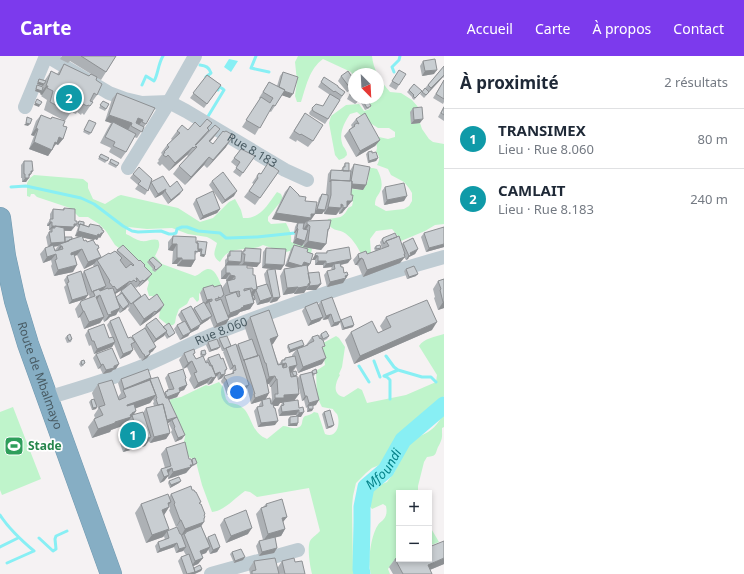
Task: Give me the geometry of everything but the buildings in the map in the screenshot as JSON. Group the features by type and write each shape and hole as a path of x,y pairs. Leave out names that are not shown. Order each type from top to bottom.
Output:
{"highway":[{"name":"Route de Mbalmayo","path":"0,218 5,256 15,301 28,344 111,574"},
{"path":"0,276 18,346 101,574"}],"street":[{"name":"Rue 8.183","path":"46,56 108,93 142,103 168,102 186,111 285,170 307,180"},
{"path":"25,107 46,56"},
{"path":"128,168 195,56"},
{"name":"Rue 8.060","path":"47,398 116,377 202,338 262,315 399,270 444,257"},
{"path":"211,574 298,550"}],"green space":[{"path":"298,56 372,56 375,68 348,68 348,71 323,59 311,73 301,102 297,102 295,96 297,81 295,62"},
{"path":"384,84 390,92 401,93 412,100 420,111 420,123 429,139 433,142 444,144 444,224 435,225 401,241 392,229 376,231 370,239 371,253 367,256 361,254 349,236 343,232 333,229 327,223 328,219 342,216 348,208 352,206 353,202 349,197 350,192 352,189 363,190 368,181 369,168 377,169 382,186 375,205 386,211 404,209 409,206 412,201 412,193 404,182 391,175 388,169 377,165 379,158 376,152 376,139 379,137 388,139 395,137 395,132 389,128 378,128 357,112 350,114 341,133 343,146 347,155 339,160 335,155 329,123 331,116 346,105 359,104 364,111 370,109 369,104 384,104"},
{"path":"34,175 83,179 88,183 88,188 93,199 105,204 121,195 178,208 200,222 213,218 229,202 235,199 241,210 243,218 249,218 259,214 277,192 281,194 283,199 268,217 268,221 271,224 286,223 291,234 291,242 310,247 312,249 311,254 297,249 286,252 280,251 263,245 254,248 232,251 226,254 220,262 215,258 217,243 207,237 188,234 172,228 147,229 128,227 126,234 137,240 158,240 159,246 155,256 162,264 195,276 207,269 210,269 216,273 222,287 221,290 203,289 199,294 199,300 197,302 193,297 190,298 187,304 179,309 175,323 169,326 159,318 161,307 159,299 149,296 147,289 149,282 137,262 115,245 106,231 99,224 88,217 79,217 70,208 37,197 34,194 31,194 30,197 27,196 27,183"},
{"path":"444,334 444,396 425,421 403,433 394,447 390,450 382,464 372,468 356,483 352,506 354,574 312,574 309,557 309,544 311,539 320,531 309,488 257,497 250,492 245,491 225,507 212,512 202,485 196,462 183,453 182,445 185,436 178,427 168,405 171,399 181,397 206,385 209,386 219,382 223,387 226,399 229,403 243,408 256,430 260,435 267,439 283,426 292,428 299,427 305,416 314,412 318,413 325,434 329,435 337,429 338,418 333,409 322,407 318,398 316,371 325,365 323,342 336,336 345,347 342,367 336,385 336,391 338,394 344,397 358,388 362,390 367,403 406,395 436,382 437,375 419,346 427,339"},
{"name":"Stade","path":"13,407 41,479 2,495 0,490 0,412"},
{"path":"444,414 444,427 442,428 441,439 435,454 427,457 424,462 418,490 396,490 396,562 388,569 390,574 371,574 369,563 373,535 387,512 386,506 383,504 372,509 368,504 370,491 387,482 394,473 410,441 426,433 437,424"},
{"path":"432,530 439,542 432,545"}],"water":[{"path":"229,59 238,61 231,72 224,67"}],"waterway":[{"path":"142,85 146,76 154,81 163,56"},
{"path":"256,56 251,68 269,72"},
{"path":"394,72 392,67 399,60 400,56"},
{"path":"200,65 209,69 211,73 206,77"},
{"path":"207,118 224,90 218,86 218,90"},
{"path":"11,187 26,186 81,198 94,204 123,226 132,231 138,232 161,231 173,234 176,233 177,229 187,227 198,231 220,233 226,238 257,237 295,233"},
{"path":"386,356 398,370 422,377 431,377 436,382"},
{"path":"374,361 380,377"},
{"path":"359,366 369,382"},
{"path":"384,376 398,370"},
{"path":"384,376 390,380 390,399"},
{"name":"Mfoundi","path":"362,574 362,507 366,487 386,470 403,440 444,405"},
{"path":"0,515 7,525 34,551 7,563"},
{"path":"39,538 53,551 56,549 56,536 67,531"},
{"path":"0,547 18,538"}],"place":[{"name":"CAMLAIT","path":"69,98"},
{"name":"TRANSIMEX","path":"133,435"},
{"name":"Stade","path":"14,446"}]}
